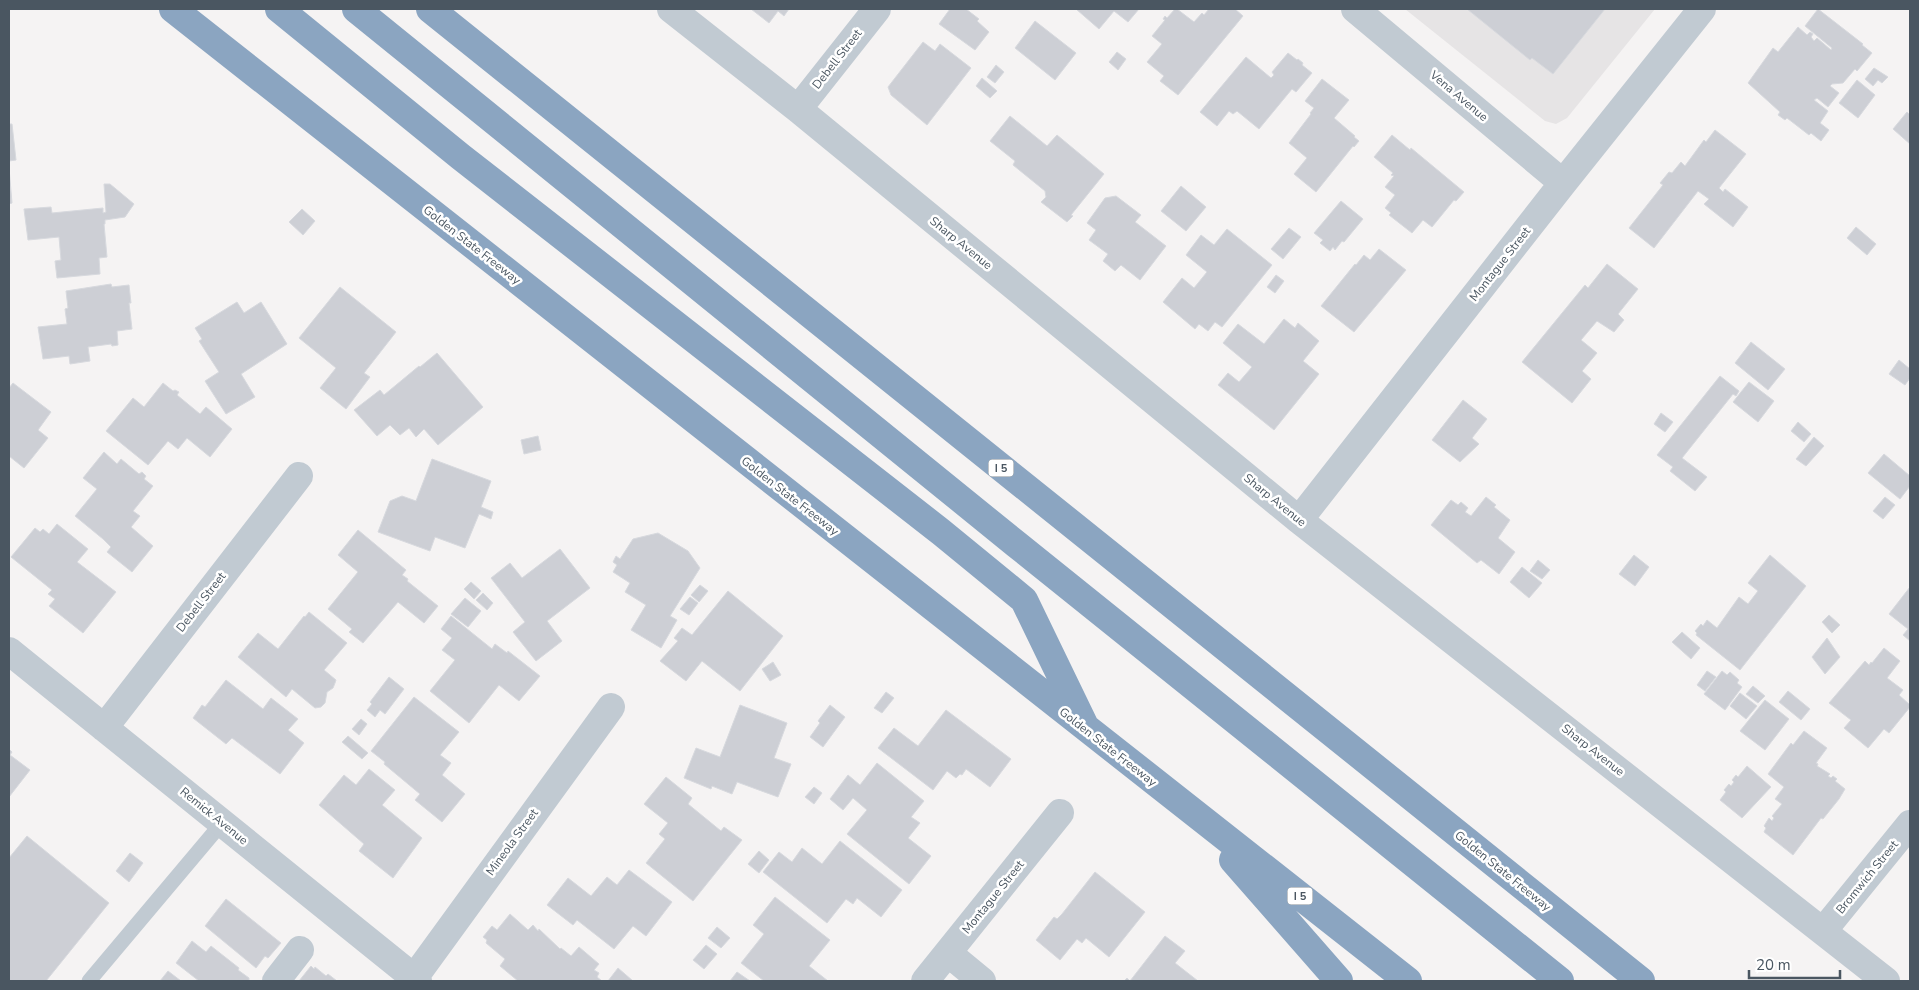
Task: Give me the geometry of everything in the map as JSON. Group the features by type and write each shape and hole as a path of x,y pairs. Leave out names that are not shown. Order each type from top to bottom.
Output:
{"highway":[{"name":"Golden State Freeway","path":"173,9 1408,981"},
{"path":"279,9 461,157 631,288 941,532 1024,600 1087,730"},
{"path":"356,9 1000,531 1560,981"},
{"name":"Golden State Freeway","path":"430,9 1641,981"},
{"path":"1191,812 1339,981"}],"street":[{"name":"Sharp Avenue","path":"671,9 798,109 1299,520 1886,981"},
{"name":"Debell Street","path":"798,109 876,9"},
{"name":"Vena Avenue","path":"1355,9 1563,183"},
{"name":"Montague Street","path":"1299,520 1702,9"},
{"name":"Debell Street","path":"104,728 299,476"},
{"name":"Remick Avenue","path":"9,651 416,979"},
{"name":"Mineola Street","path":"416,979 611,707"},
{"name":"Montague Street","path":"925,981 1060,813"},
{"name":"Bromwich Street","path":"1824,931 1910,824"},
{"path":"276,981 300,950"},
{"path":"948,953 982,981"}],"lane":[{"path":"90,981 222,823"}],"shaded area":[{"path":"1405,9 1655,9 1567,118 1556,124 1545,121"}],"building":[{"path":"751,9 789,9 784,16 778,11 769,23"},
{"path":"950,9 966,9 979,19 977,21 989,32 975,50 939,24"},
{"path":"1076,9 1139,9 1128,22 1114,11 1099,29"},
{"path":"1175,9 1194,22 1202,13 1204,15 1209,9 1235,9 1243,16 1178,95 1160,81 1164,76 1147,62 1162,44 1152,36 1165,20 1163,19 1165,16 1167,18"},
{"path":"1467,9 1605,9 1553,74 1532,58 1530,60"},
{"path":"1818,9 1872,53 1857,71 1855,69 1843,83 1830,86 1839,93 1828,107 1817,98 1814,100 1828,111 1820,123 1829,130 1821,141 1811,133 1809,135 1787,118 1785,120 1778,115 1780,112 1748,83 1773,48 1778,52 1798,27 1807,35 1810,32 1813,34 1811,37 1814,41 1817,38 1831,50 1832,48 1805,26"},
{"path":"1035,21 1076,53 1055,80 1015,48"},
{"path":"923,42 935,51 940,44 971,68 927,125 891,95 888,87"},
{"path":"1117,52 1126,59 1118,70 1109,62"},
{"path":"1288,53 1303,63 1302,65 1312,73 1296,92 1292,89 1259,129 1237,111 1233,114 1229,111 1217,126 1200,112 1246,57 1271,78 1274,75 1272,72"},
{"path":"996,65 1004,72 995,83 987,77"},
{"path":"1874,68 1888,77 1882,83 1878,80 1873,86 1865,79"},
{"path":"982,78 997,91 990,98 976,86"},
{"path":"1322,79 1349,100 1334,118 1359,141 1316,192 1294,174 1307,158 1289,143 1311,114 1314,108 1305,101"},
{"path":"1857,80 1875,95 1858,118 1839,103"},
{"path":"1907,112 1910,115 1910,144 1893,129"},
{"path":"1010,116 1047,146 1057,135 1104,174 1067,222 1041,202 1046,197 1045,191 1013,165 1015,161 990,141"},
{"path":"9,124 12,124 16,160 9,161"},
{"path":"1715,130 1746,154 1719,188 1723,192 1725,189 1748,207 1733,227 1704,204 1709,199 1698,191 1654,248 1629,228 1663,185 1660,183 1669,172 1672,173 1681,162 1685,166 1704,140 1706,142"},
{"path":"1392,135 1410,150 1411,148 1464,192 1456,201 1454,200 1432,227 1423,220 1412,233 1389,215 1391,213 1385,208 1395,195 1385,187 1394,176 1374,157"},
{"path":"9,168 12,203 9,204"},
{"path":"104,184 110,184 134,204 125,217 105,220 107,257 99,258 100,274 57,278 55,261 61,260 59,237 28,240 24,209 51,207 52,213 103,208 103,213 106,212"},
{"path":"1181,186 1206,207 1186,231 1161,211"},
{"path":"1116,196 1141,215 1135,222 1166,246 1140,280 1121,265 1115,271 1103,261 1108,254 1089,240 1096,230 1087,223 1105,198"},
{"path":"1341,201 1363,219 1344,242 1342,241 1335,250 1333,247 1330,251 1320,243 1323,240 1314,233"},
{"path":"302,209 315,221 303,235 289,222"},
{"path":"1856,227 1876,244 1867,255 1847,238"},
{"path":"1289,228 1301,237 1283,259 1271,249"},
{"path":"1227,229 1272,265 1222,327 1215,322 1208,331 1199,324 1195,329 1163,302 1182,278 1194,288 1207,272 1186,255 1201,235 1214,245"},
{"path":"1379,249 1406,270 1354,332 1321,306 1364,255 1370,260"},
{"path":"1607,264 1638,289 1618,314 1624,320 1614,332 1597,321 1581,340 1597,353 1582,371 1591,379 1572,403 1522,362 1585,285 1588,288"},
{"path":"1276,275 1284,281 1275,293 1267,287"},
{"path":"111,284 112,287 129,285 132,329 117,331 118,345 88,347 90,361 70,364 69,356 43,359 38,327 67,324 65,309 68,308 66,291"},
{"path":"340,287 396,332 364,373 370,377 346,409 320,388 336,368 299,338"},
{"path":"237,302 244,313 261,302 287,344 241,374 255,397 226,414 205,381 219,372 199,341 202,339 195,328"},
{"path":"1284,319 1295,328 1298,323 1319,341 1303,361 1319,374 1274,430 1218,385 1228,373 1239,382 1252,367 1223,343 1238,324 1264,344"},
{"path":"1751,342 1785,369 1768,390 1735,363"},
{"path":"437,353 483,407 438,445 424,429 416,437 409,428 400,435 390,425 377,436 354,410 380,390 384,395"},
{"path":"1899,360 1910,369 1910,378 1905,385 1889,374"},
{"path":"1720,376 1739,391 1736,396 1733,394 1682,458 1707,477 1695,491 1670,471 1673,467 1657,455"},
{"path":"1749,382 1774,401 1758,422 1733,402"},
{"path":"13,383 51,412 38,430 48,438 24,468 9,456 9,388"},
{"path":"163,383 173,391 179,392 177,395 200,414 206,407 232,429 210,457 187,438 178,449 168,441 148,465 106,431 133,398 144,407"},
{"path":"1463,400 1487,419 1472,438 1479,444 1460,462 1432,440"},
{"path":"1661,413 1673,422 1665,432 1654,424"},
{"path":"1798,422 1811,434 1804,442 1791,431"},
{"path":"538,436 541,450 524,454 521,440"},
{"path":"1814,437 1824,446 1806,466 1796,459"},
{"path":"104,452 117,464 121,459 139,474 142,472 146,476 144,479 153,486 133,511 140,516 131,527 153,546 132,572 107,552 111,547 75,516 97,489 83,478"},
{"path":"1884,454 1910,476 1910,486 1900,499 1868,473"},
{"path":"432,459 491,481 481,507 493,512 491,519 479,514 465,548 435,537 430,551 378,532 390,501 402,496 416,501"},
{"path":"1486,497 1496,505 1494,507 1510,520 1498,538 1515,552 1499,574 1481,560 1477,563 1431,525 1451,500 1458,505 1461,502 1468,508 1465,512 1471,516"},
{"path":"1885,497 1895,505 1883,519 1873,511"},
{"path":"57,524 88,549 77,562 116,592 83,633 49,606 55,599 48,594 52,590 11,557 35,528 40,532 43,529 49,534"},
{"path":"358,530 406,570 402,575 408,579 407,581 438,606 424,623 398,602 363,643 349,632 352,629 328,609 358,572 338,555"},
{"path":"658,533 688,551 700,568 670,616 677,620 661,648 631,630 646,605 625,592 630,583 613,572 617,565 613,562 616,556 620,559 633,539"},
{"path":"560,549 590,588 547,621 562,641 536,661 513,632 525,622 491,578 510,563 522,578"},
{"path":"1634,555 1649,567 1635,586 1619,574"},
{"path":"1770,555 1806,586 1740,670 1696,635 1695,631 1701,624 1703,626 1707,620 1717,628 1739,597 1748,604 1758,591 1748,583"},
{"path":"1538,560 1550,570 1542,579 1530,571"},
{"path":"1522,567 1542,583 1529,598 1510,582"},
{"path":"471,582 481,591 474,599 464,589"},
{"path":"700,585 708,591 699,602 691,595"},
{"path":"1910,587 1910,641 1903,635 1908,629 1889,614"},
{"path":"728,591 783,636 740,691 702,661 686,681 660,661 678,641 674,638 682,628 692,635"},
{"path":"483,593 493,603 487,610 476,600"},
{"path":"690,597 698,603 689,615 680,609"},
{"path":"465,598 481,611 468,627 451,614"},
{"path":"309,612 347,643 324,670 336,680 333,688 327,692 325,703 321,707 315,708 292,689 286,697 238,657 258,633 278,649"},
{"path":"1829,615 1840,625 1832,633 1822,622"},
{"path":"451,616 492,649 495,644 507,653 508,651 540,676 519,701 499,685 469,723 430,691 455,660 442,650 452,638 441,629"},
{"path":"1682,632 1700,648 1691,659 1672,642"},
{"path":"1827,638 1840,657 1825,674 1812,657"},
{"path":"1884,648 1900,661 1887,678 1903,690 1899,695 1910,707 1889,733 1884,729 1868,748 1844,728 1851,720 1829,703 1865,661 1869,665 1872,663"},
{"path":"773,662 781,675 770,681 762,669"},
{"path":"1707,671 1716,677 1705,691 1697,685"},
{"path":"1722,671 1727,675 1730,672 1739,680 1737,683 1742,687 1725,710 1704,694"},
{"path":"389,677 404,689 385,714 380,710 375,717 367,710 372,704 370,702"},
{"path":"226,680 263,709 271,698 298,719 288,730 304,743 280,774 232,738 226,744 193,718 202,705 205,707"},
{"path":"1753,686 1765,696 1758,703 1746,694"},
{"path":"1788,691 1810,709 1801,720 1779,702"},
{"path":"886,692 894,698 882,713 874,708"},
{"path":"1740,693 1757,706 1746,719 1730,706"},
{"path":"414,697 459,732 440,755 451,763 442,775 465,794 442,822 415,800 420,794 371,751"},
{"path":"1765,700 1789,719 1765,750 1740,731"},
{"path":"740,705 787,723 774,758 791,764 778,797 737,782 732,794 712,786 711,789 684,778 696,748 720,757"},
{"path":"830,705 845,717 823,747 810,737 820,723 818,721"},
{"path":"946,710 1011,759 990,787 966,769 962,775 960,774 956,778 947,771 933,790 878,748 894,728 918,746"},
{"path":"361,719 367,724 359,735 352,729"},
{"path":"1804,731 1827,748 1816,763 1818,764 1817,766 1830,774 1828,776 1831,778 1833,776 1837,779 1835,781 1845,789 1793,855 1764,832 1766,828 1764,826 1769,818 1772,821 1774,818 1772,816 1782,804 1775,799 1784,787 1768,774 1791,743 1793,745"},
{"path":"348,736 368,753 362,759 342,742"},
{"path":"9,749 12,752 10,755 30,770 9,797"},
{"path":"877,763 924,801 911,817 920,823 908,838 931,856 909,884 847,834 867,810 853,798 843,810 830,799 848,775 860,785"},
{"path":"1747,766 1771,787 1742,818 1720,800 1726,792 1724,790 1729,784 1731,786 1734,782 1732,780 1736,775 1738,777"},
{"path":"369,769 395,790 382,805 422,838 393,878 359,851 364,844 319,805 344,775 356,785"},
{"path":"666,777 692,798 688,804 721,831 724,827 742,840 693,901 646,863 665,839 659,834 668,823 644,804"},
{"path":"814,787 822,793 814,804 805,797"},
{"path":"27,836 109,903 46,981 9,981 9,858"},
{"path":"840,841 902,890 881,917 857,898 853,904 846,899 827,923 763,872 779,852 792,862 802,848 822,864"},
{"path":"759,851 769,860 759,873 748,864"},
{"path":"130,853 143,863 129,882 116,871"},
{"path":"629,870 672,902 646,936 633,926 614,949 577,920 573,925 547,905 568,878 591,896 607,877 617,885"},
{"path":"1095,872 1145,912 1109,957 1086,938 1082,943 1077,939 1060,960 1036,940 1054,917 1057,919 1062,914"},
{"path":"775,897 830,940 809,966 828,981 764,981 741,963 764,934 753,925"},
{"path":"226,899 281,943 268,958 265,956 256,968 205,926"},
{"path":"510,914 528,930 533,925 538,931 539,929 560,949 571,956 579,947 599,964 594,970 599,973 597,977 602,981 518,981 500,966 505,959 486,943 487,940 483,937 492,926 497,930"},
{"path":"717,927 730,938 721,948 708,938"},
{"path":"1165,936 1185,951 1175,963 1198,981 1130,981"},
{"path":"192,941 206,952 211,946 239,968 238,970 249,978 249,981 199,981 176,963"},
{"path":"706,945 717,954 704,969 693,960"},
{"path":"311,966 326,976 328,974 337,981 299,981"},
{"path":"618,968 633,981 608,981"},
{"path":"168,971 181,981 160,981"},
{"path":"737,972 750,981 730,981"}]}
